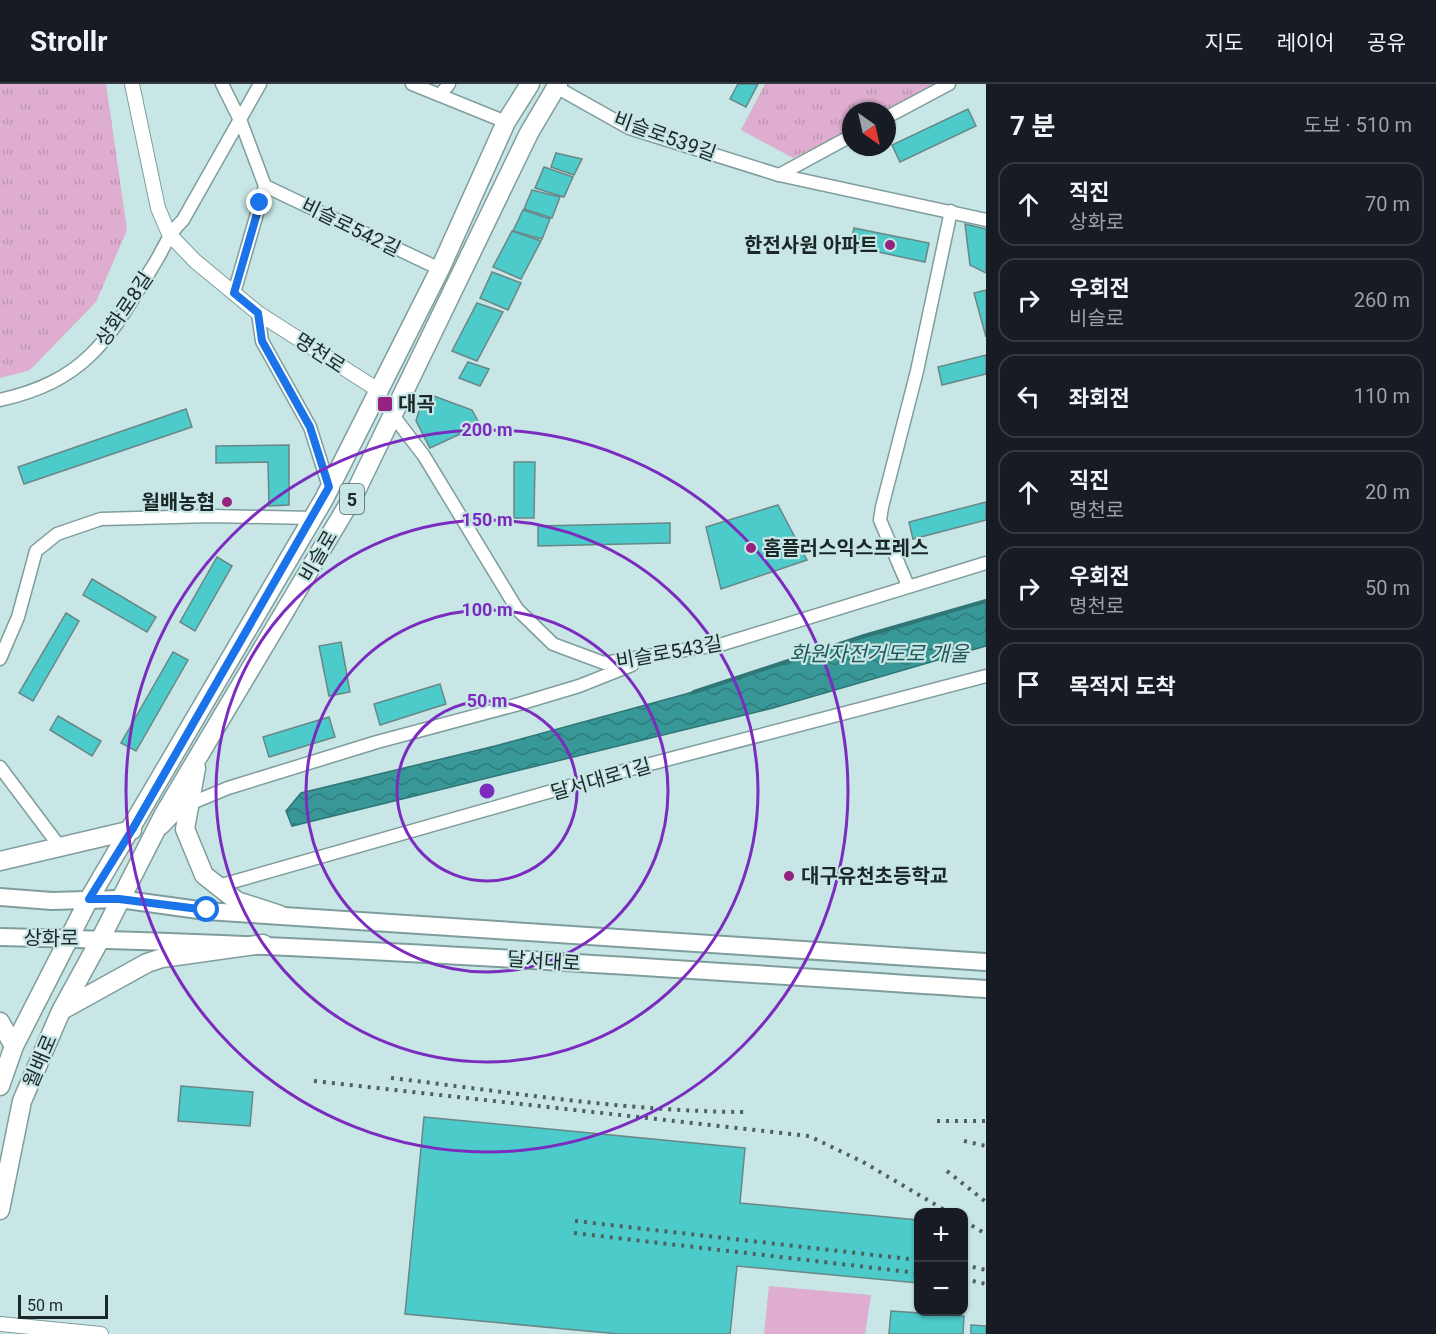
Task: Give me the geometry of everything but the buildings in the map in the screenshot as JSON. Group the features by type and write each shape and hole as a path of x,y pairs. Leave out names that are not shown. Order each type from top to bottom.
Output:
{"main road":[{"name":"비슬로","path":"89,899 132,830 329,487 440,269 506,122 530,84"},
{"name":"비슬로","path":"105,930 119,899 198,758 354,495 529,134 557,85"},
{"path":"198,758 192,801 185,829 204,875 237,901 280,915"},
{"path":"0,861 132,830"},
{"name":"상화로","path":"0,897 52,901 119,899 182,908"},
{"name":"월배로","path":"0,1086 14,1046 89,899"},
{"name":"달서대로","path":"182,908 986,962"},
{"name":"상화로","path":"0,938 69,938 105,930"},
{"name":"월배로","path":"0,1210 22,1101 61,1011 105,930"},
{"name":"달서대로","path":"105,930 263,944 986,988"},
{"path":"61,1011 147,963 162,958 263,944"},
{"name":"월배로","path":"0,1022 14,1046"}],"street":[{"name":"명천로","path":"132,84 158,208 169,234 195,261 258,313 378,390"},
{"path":"222,84 241,122 265,186 234,293"},
{"path":"169,234 183,220 241,122 260,84"},
{"path":"412,84 506,122"},
{"path":"440,95 449,84"},
{"path":"896,112 949,84"},
{"name":"비슬로539길","path":"557,85 629,128 779,175 986,220"},
{"path":"779,175 842,141"},
{"name":"비슬로542길","path":"265,186 440,269"},
{"path":"906,581 880,520 951,211"},
{"name":"상화로8길","path":"0,400 53,384 94,353 155,263 169,234"},
{"path":"258,313 262,341 310,427 329,487"},
{"name":"비슬로543길","path":"392,414 424,456 517,609 553,644 604,663 723,644 986,563"},
{"name":"비슬로","path":"0,659 18,617 36,551 57,534 101,519 211,516 312,518"},
{"path":"153,838 182,807 192,801 367,745 579,686 662,654"},
{"name":"달서대로1길","path":"218,886 619,772 730,745 986,676"},
{"path":"0,767 60,847"},
{"path":"0,1324 101,1334"}],"green space":[{"path":"0,84 106,84 127,230 96,302 30,370 0,378"},
{"path":"765,84 952,84 896,107 896,102 842,102 842,135 793,158 741,130"},
{"path":"769,1286 871,1295 865,1334 764,1334"}],"water":[{"name":"화원자전거도로 개울","path":"986,601 986,646 773,708 292,826 286,811 301,793 495,746 686,694 864,636"}],"waterway":[{"path":"694,692 864,636 986,601"}],"railway":[{"path":"391,1078 615,1105 749,1112"},
{"path":"314,1081 809,1136 863,1162 941,1208"},
{"path":"937,1121 986,1121"},
{"path":"964,1141 986,1146"},
{"path":"947,1171 986,1202"},
{"path":"575,1221 914,1260"},
{"path":"968,1223 986,1234"},
{"path":"574,1233 914,1273"},
{"path":"968,1266 986,1270"},
{"path":"968,1280 986,1284"}],"place":[{"name":"한전사원 아파트","path":"890,245"},
{"name":"대곡","path":"385,404"},
{"name":"월배농협","path":"227,502"},
{"name":"홈플러스익스프레스","path":"751,548"},
{"name":"대구유천초등학교","path":"789,876"}],"route":[{"path":"207,910 119,899 89,899 132,830 329,487 310,427 262,341 258,313 234,293 260,203"}]}
